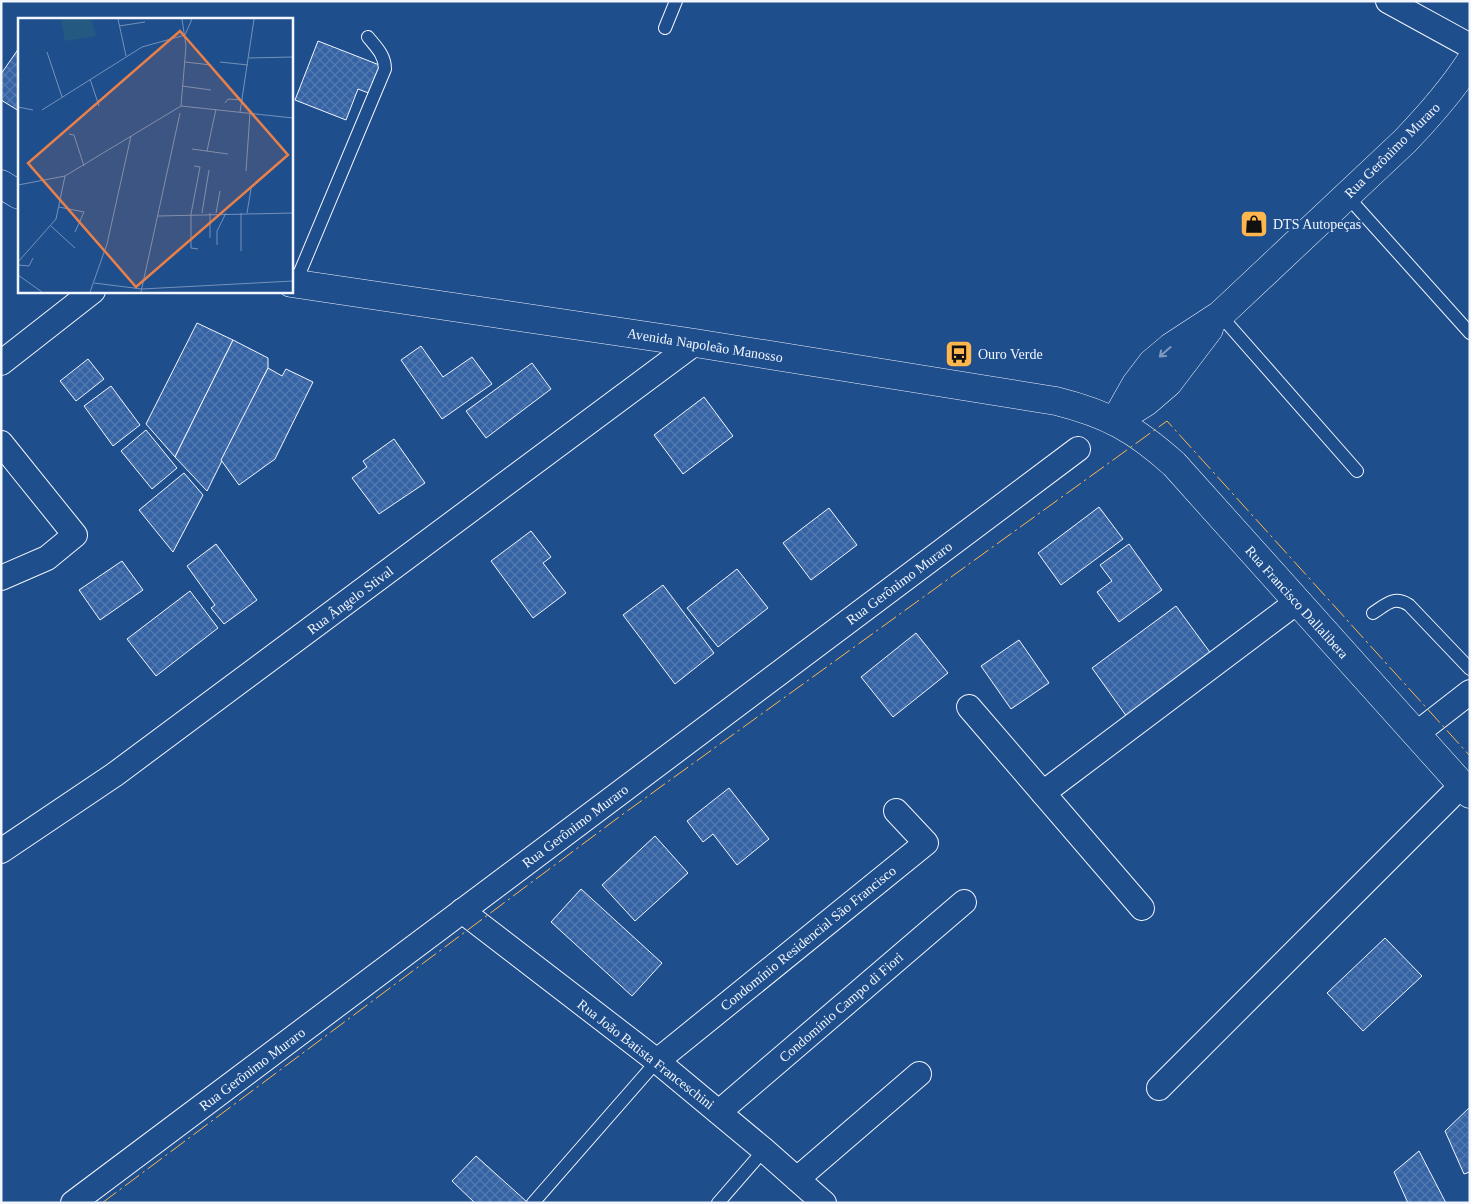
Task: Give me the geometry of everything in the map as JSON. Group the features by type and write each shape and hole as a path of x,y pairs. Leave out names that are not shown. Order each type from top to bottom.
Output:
{"street":[{"path":"1388,1 1470,46"},
{"name":"Rua Gerônimo Muraro","path":"1115,421 1146,402 1168,383 1220,315 1405,141 1431,114 1470,62"},
{"path":"1,184 18,194"},
{"name":"Avenida Napoleão Manosso","path":"293,283 694,343 1056,402 1087,409 1115,421"},
{"path":"1,363 92,292"},
{"name":"Rua Ângelo Stival","path":"1,851 114,775 694,343"},
{"name":"Rua Francisco Dallalibera","path":"1115,421 1156,448 1174,464 1466,789"},
{"path":"1,443 75,535 47,558 1,578"},
{"name":"Rua Gerônimo Muraro","path":"74,1203 1078,449"},
{"path":"1043,794 1297,602"},
{"path":"1416,734 1470,692"},
{"path":"969,707 1142,908"},
{"path":"1159,1088 1466,789"},
{"name":"Condomínio Residencial São Francisco","path":"657,1061 926,843 896,811"},
{"name":"Condomínio Campo di Fiori","path":"719,1112 964,902"},
{"name":"Rua João Batista Franceschini","path":"462,911 657,1061 764,1150 824,1203"},
{"path":"797,1179 919,1074"}],"lane":[{"path":"665,28 676,1"},
{"path":"293,283 385,69 385,61 382,54 368,37"},
{"path":"1347,196 1470,333"},
{"path":"1220,315 1357,471"},
{"path":"1373,613 1395,600 1402,600 1409,604 1470,669"},
{"path":"533,1203 657,1061"},
{"path":"718,1203 764,1150"}],"building":[{"path":"318,41 382,66 371,94 358,89 346,120 295,100"},
{"path":"18,49 18,110 1,100 1,74"},
{"path":"197,323 233,340 175,457 146,424"},
{"path":"233,340 268,358 268,368 207,491 175,457"},
{"path":"421,346 443,377 472,357 492,384 442,419 401,360"},
{"path":"88,359 104,379 76,401 60,381"},
{"path":"532,363 551,389 486,438 466,411"},
{"path":"268,368 282,376 286,369 313,382 275,459 239,485 221,460"},
{"path":"111,386 140,425 113,446 84,406"},
{"path":"704,397 733,436 683,474 654,435"},
{"path":"146,430 177,468 152,489 121,451"},
{"path":"394,439 425,483 379,514 352,478 367,467 363,461"},
{"path":"184,473 203,495 173,552 139,510"},
{"path":"1099,507 1123,539 1061,585 1038,553"},
{"path":"829,508 857,545 811,580 783,543"},
{"path":"531,531 551,557 543,563 566,593 533,618 491,561"},
{"path":"216,544 257,600 224,624 211,608 215,605 187,566"},
{"path":"1129,544 1162,590 1119,622 1097,592 1112,581 1100,565"},
{"path":"122,561 143,590 100,620 79,590"},
{"path":"737,569 768,608 718,647 687,608"},
{"path":"663,585 714,653 675,684 623,615"},
{"path":"190,591 218,628 156,676 127,639"},
{"path":"1176,606 1212,655 1127,717 1092,668"},
{"path":"916,633 948,673 893,717 861,677"},
{"path":"1019,640 1049,683 1011,709 981,666"},
{"path":"729,788 769,839 737,865 713,834 703,842 687,821"},
{"path":"655,836 688,873 635,921 602,885"},
{"path":"581,889 662,963 632,996 551,922"},
{"path":"1385,938 1422,976 1363,1031 1327,993"},
{"path":"1470,1107 1470,1172 1464,1174 1445,1131"},
{"path":"1419,1151 1446,1203 1408,1203 1394,1172"},
{"path":"476,1156 527,1202 475,1203 452,1181"}],"power":[{"path":"102,1203 619,817 1167,421 1470,756"}],"place":[{"name":"DTS Autopeças","path":"1254,224"},
{"name":"Ouro Verde","path":"959,354"}]}
